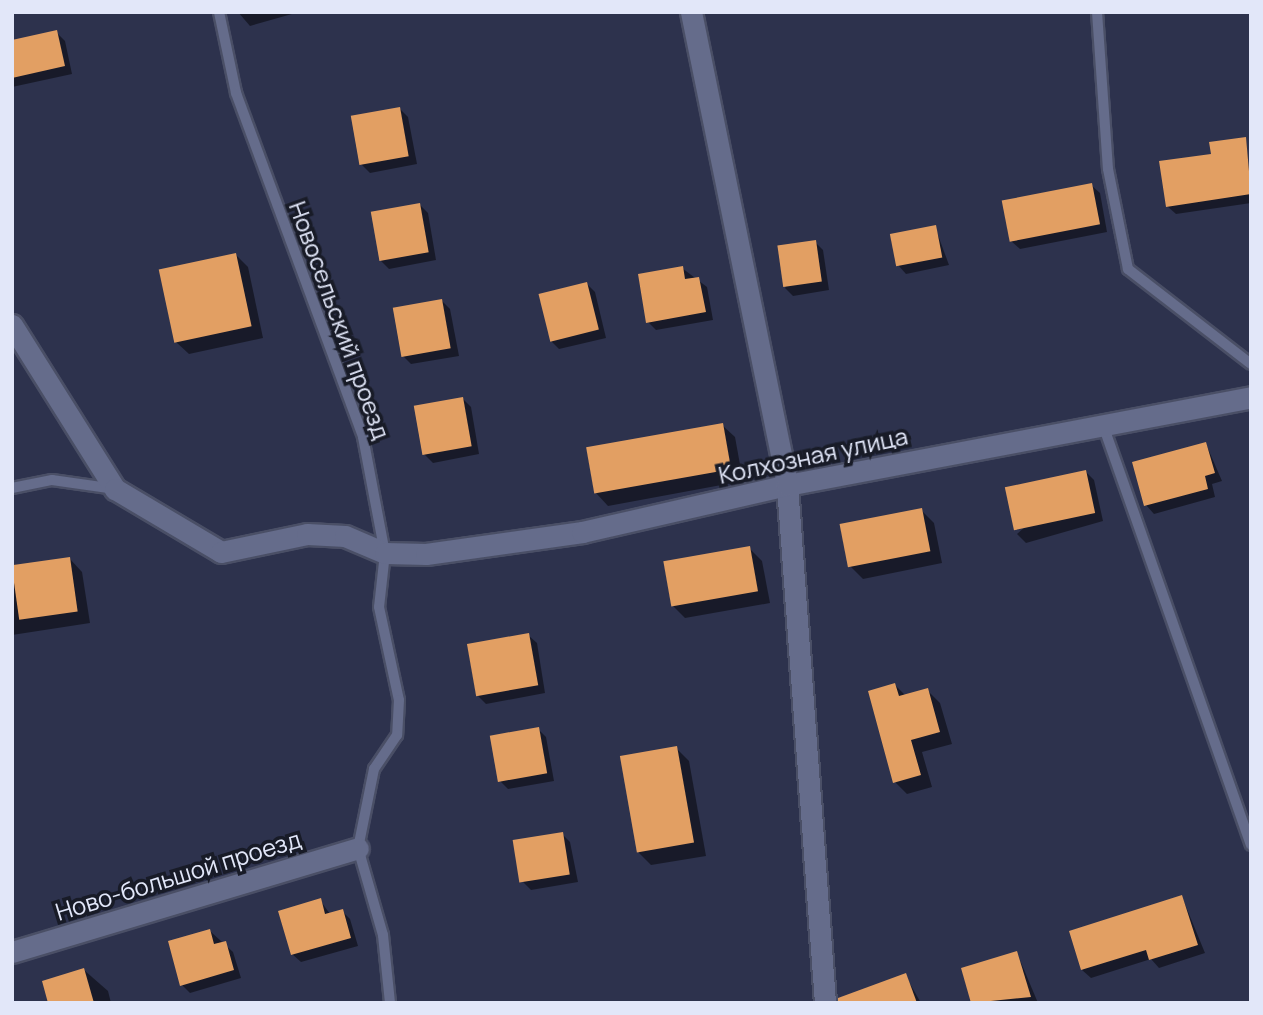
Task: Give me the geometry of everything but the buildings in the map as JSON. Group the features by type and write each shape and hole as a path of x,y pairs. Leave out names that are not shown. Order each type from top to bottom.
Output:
{"street":[{"path":"691,12 787,485 825,1003"},
{"path":"12,324 115,489 221,552 307,534 345,536 385,553"},
{"name":"Колхозная улица","path":"385,553 582,532 787,485 1251,397"},
{"name":"Ново-большой проезд","path":"12,952 358,848"}],"lane":[{"name":"Новосельский проезд","path":"219,12 236,93 363,437 385,553 379,607 399,700 397,735 374,769 358,848"},
{"path":"1097,12 1108,169 1128,269 1251,364"},
{"path":"1103,425 1251,845"},
{"path":"12,488 52,481 115,489"},
{"path":"358,848 383,935 390,1003"}]}
